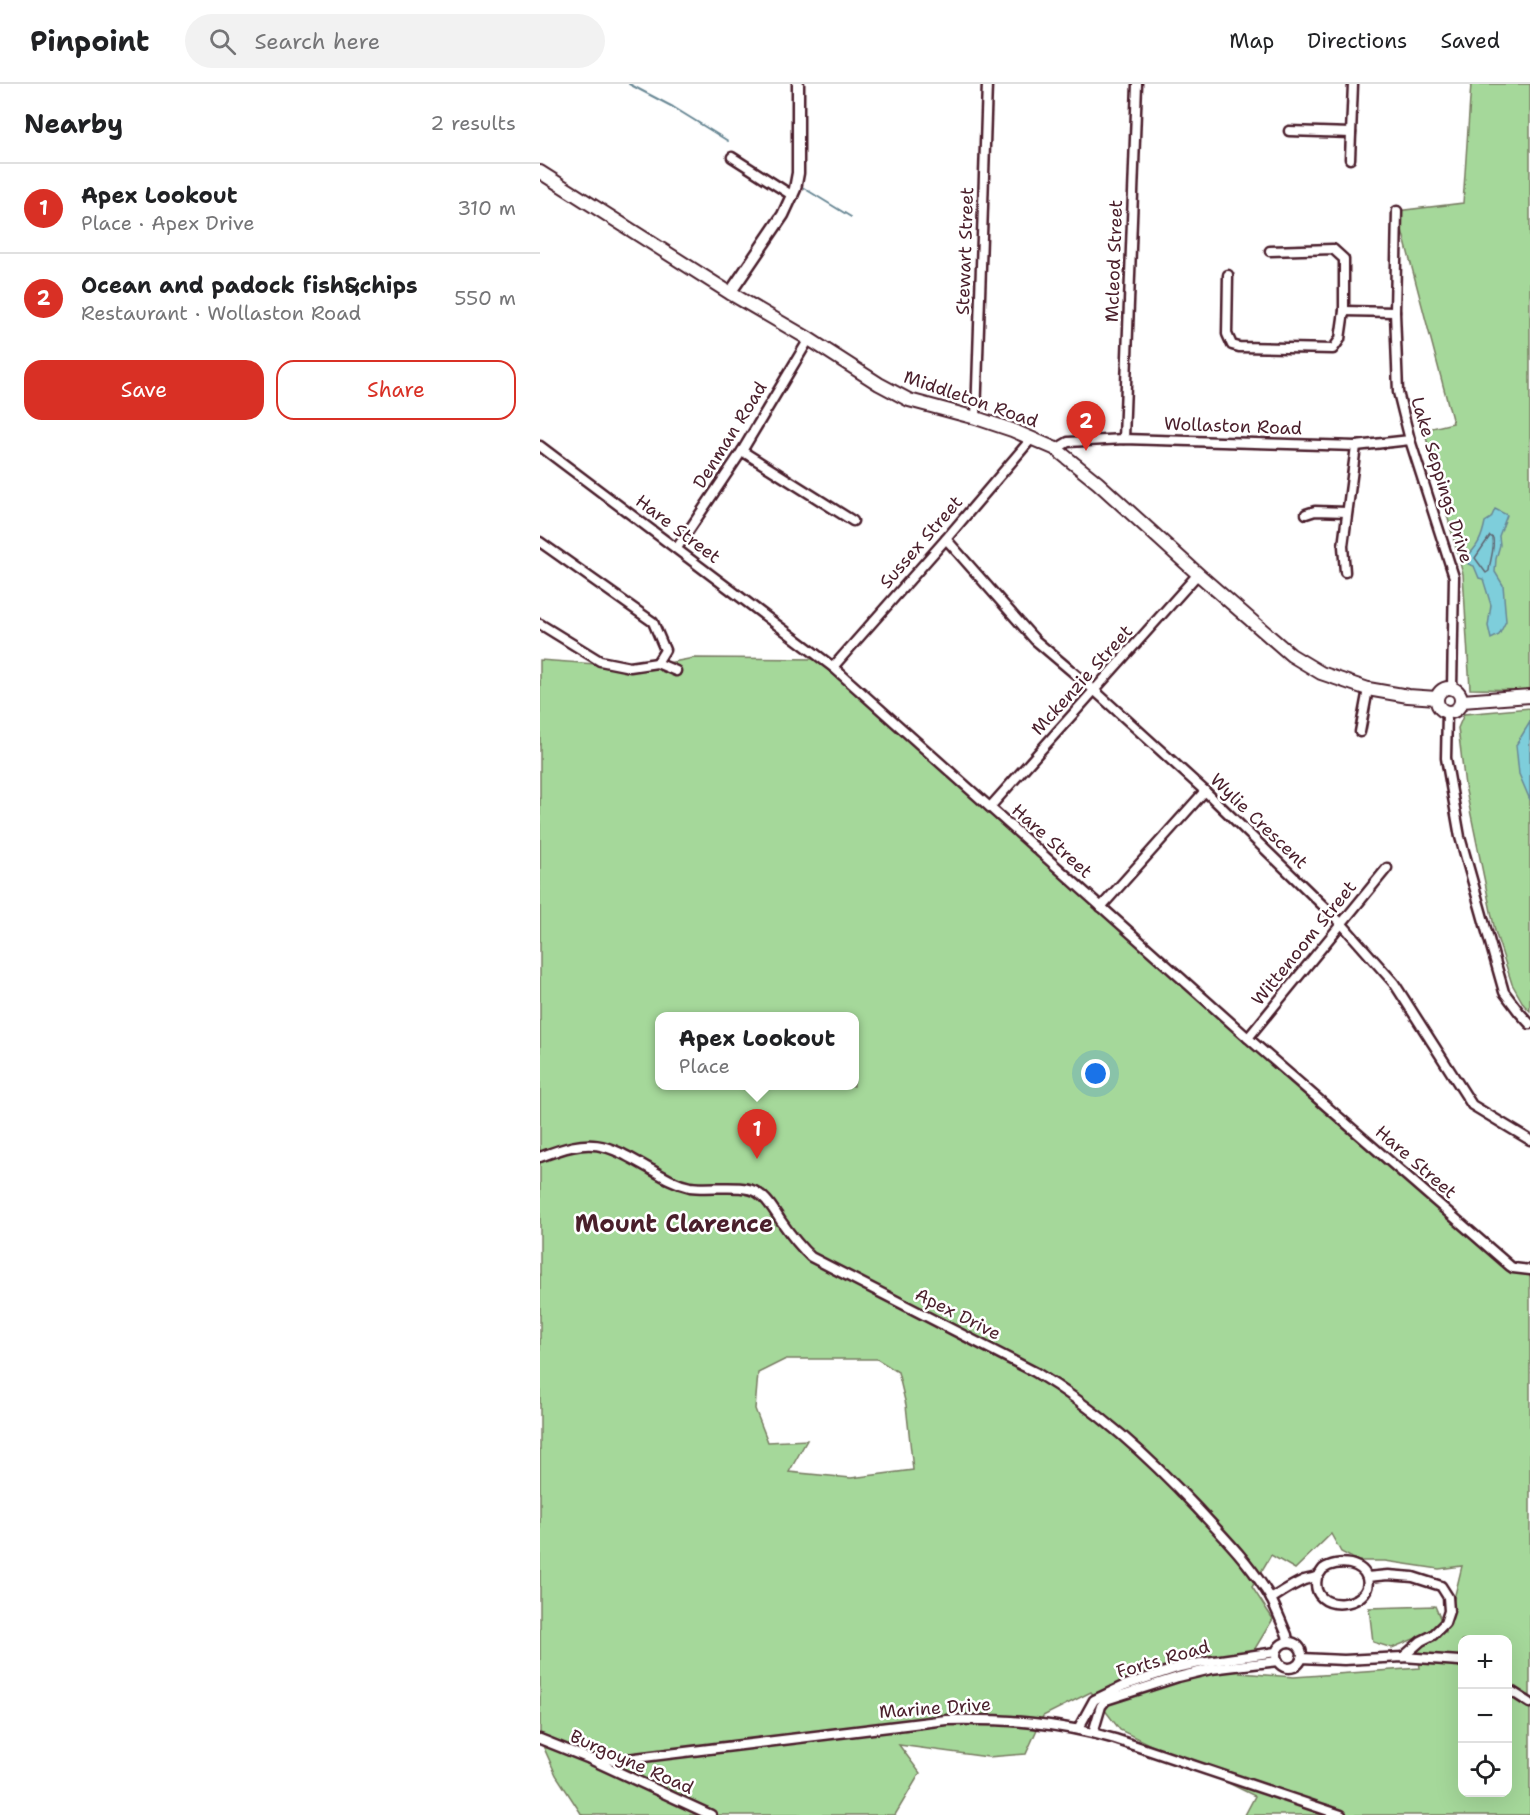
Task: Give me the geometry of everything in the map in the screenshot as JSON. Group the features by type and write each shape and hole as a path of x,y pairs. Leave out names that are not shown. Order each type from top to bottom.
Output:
{"main road":[{"name":"Middleton Road","path":"540,172 730,293 809,339 879,384 909,400 976,418 1056,449 1098,483 1291,655 1321,673 1368,690 1437,698"},
{"path":"1452,688 1459,692 1462,701 1457,710 1447,712 1439,707 1437,698 1442,690 1452,688"},
{"path":"1462,701 1530,696"}],"street":[{"path":"730,293 783,215 793,196 798,173 798,84"},
{"name":"Stewart Street","path":"976,418 987,84"},
{"name":"Mcleod Street","path":"1124,439 1137,84"},
{"path":"1350,159 1353,84"},
{"path":"1289,131 1351,133"},
{"path":"732,157 793,196"},
{"name":"Lake Seppings Drive","path":"1397,211 1395,312 1398,392 1410,440 1454,577 1452,688"},
{"path":"1228,275 1227,334 1232,345 1333,349 1340,339 1344,311 1344,259 1334,249 1270,251"},
{"path":"1344,311 1395,312"},
{"name":"Denman Road","path":"677,548 742,451 809,339"},
{"name":"Sussex Street","path":"833,667 1032,438"},
{"name":"Wollaston Road","path":"1056,449 1068,442 1124,439 1356,446 1410,440"},
{"name":"Hare Street","path":"540,446 833,667 1248,1038 1510,1266 1530,1270"},
{"path":"1345,572 1343,546 1356,446"},
{"path":"742,451 853,521"},
{"path":"1306,514 1315,511 1347,512"},
{"name":"Wylie Crescent","path":"946,539 1035,640 1205,791 1341,923 1394,983 1472,1105 1530,1140"},
{"path":"540,542 653,622 665,650 657,663"},
{"name":"Mckenzie Street","path":"990,807 1198,574"},
{"path":"540,624 600,661 630,667 657,663 676,671"},
{"path":"1360,732 1368,690"},
{"path":"1447,712 1446,758 1460,837 1504,992 1530,1024"},
{"path":"1101,907 1205,791"},
{"name":"Wittenoom Street","path":"1248,1038 1387,868"},
{"name":"Apex Drive","path":"540,1157 578,1144 607,1146 678,1184 701,1189 739,1187 752,1189 760,1194 794,1239 811,1257 1065,1389 1097,1413 1166,1475 1229,1542 1271,1599 1288,1642"},
{"path":"1344,1563 1360,1568 1366,1577 1367,1588 1362,1596 1354,1600 1341,1603 1329,1601 1321,1596 1316,1588 1317,1577 1323,1569 1344,1563"},
{"path":"1366,1577 1413,1576 1441,1586 1448,1596 1449,1611 1445,1623 1403,1657"},
{"path":"1271,1599 1306,1579 1317,1577"},
{"path":"1294,1643 1299,1646 1301,1658 1295,1666 1286,1667 1278,1661 1276,1652 1283,1644 1294,1643"},
{"name":"Forts Road","path":"1078,1730 1094,1700 1123,1686 1190,1665 1276,1652"},
{"path":"1301,1658 1344,1660 1403,1657 1458,1660"},
{"name":"Forts Road","path":"1093,1733 1101,1706 1106,1700 1159,1682 1211,1669 1278,1661"},
{"path":"1512,1692 1530,1703"},
{"name":"Marine Drive","path":"590,1759 619,1760 946,1720 1008,1720 1042,1723 1093,1733 1341,1815"},
{"name":"Burgoyne Road","path":"540,1739 590,1759 711,1815"}],"green space":[{"path":"1471,84 1530,84 1530,690 1470,689 1463,574 1424,430 1453,423 1397,211 1463,203"},
{"path":"694,658 823,659 1510,1266 1530,1268 1530,1815 1245,1815 1255,1796 1120,1730 1091,1692 1043,1716 1026,1754 988,1757 899,1745 920,1773 895,1815 582,1815 556,1775 540,1739 540,660 596,664 630,670","holes":["786,1359 877,1359 898,1372 906,1405 913,1470 851,1478 789,1472 807,1440 768,1442 755,1409 758,1373","1331,1534 1341,1552 1358,1561 1385,1561 1439,1569 1462,1566 1446,1632 1435,1606 1369,1608 1373,1642 1392,1648 1416,1638 1420,1668 1294,1677 1240,1673 1273,1619 1252,1587 1271,1555 1295,1569"]},
{"path":"1530,708 1530,1011 1512,984 1495,931 1465,786 1458,728 1464,714"}],"water":[{"path":"1495,509 1507,515 1499,536 1500,545 1495,572 1503,585 1506,621 1499,635 1491,639 1488,626 1491,605 1483,579 1479,578 1474,566 1468,564 1466,557 1481,537 1485,522 1491,518"},
{"path":"1530,722 1530,800 1519,774 1516,745"}],"waterway":[{"path":"629,84 673,107 728,141"},
{"path":"802,187 851,217"}],"place":[{"name":"Ocean and padock fish&chips","path":"1086,451"},
{"name":"Apex Lookout","path":"757,1159"}],"district":[{"name":"Mount Clarence","path":"674,1224"}]}
